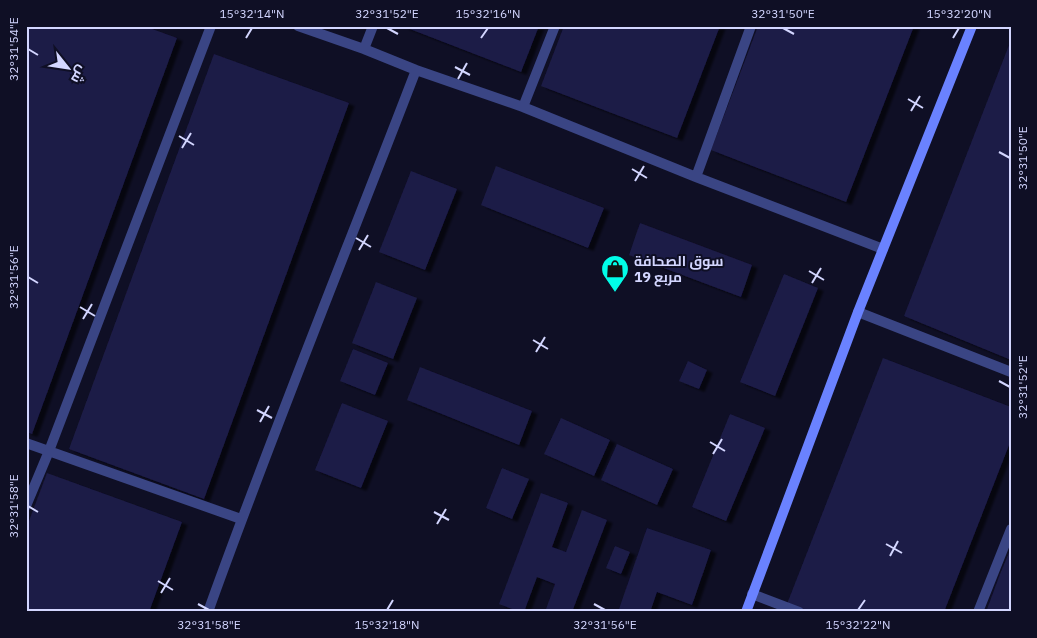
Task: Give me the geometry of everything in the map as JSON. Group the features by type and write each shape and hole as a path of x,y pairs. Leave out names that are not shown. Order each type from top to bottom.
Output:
{"street":[{"path":"26,506 211,26"},
{"path":"298,26 364,48 416,70 524,108 882,249"},
{"path":"364,48 372,26"},
{"path":"524,108 555,26"},
{"path":"696,177 751,26"},
{"path":"746,612 882,249 972,26"},
{"path":"208,612 242,519 416,70"},
{"path":"858,312 1011,372"},
{"path":"26,443 242,519"},
{"path":"978,612 1011,529"},
{"path":"752,594 799,612"}],"building":[{"path":"29,26 144,26 177,38 32,434 26,432 26,32"},
{"path":"402,26 539,26 521,72"},
{"path":"564,26 720,26 677,138 541,86"},
{"path":"758,26 914,26 846,202 711,150"},
{"path":"1011,40 1011,360 904,316"},
{"path":"214,54 349,103 204,499 69,449"},
{"path":"496,166 604,208 588,248 481,205"},
{"path":"411,171 457,189 425,270 379,252"},
{"path":"640,223 752,265 741,297 629,255"},
{"path":"784,274 818,288 775,396 740,382"},
{"path":"376,282 417,298 393,359 352,343"},
{"path":"353,349 388,363 375,395 340,381"},
{"path":"883,358 1011,407 1011,440 944,612 807,612 787,604"},
{"path":"688,361 707,370 699,389 679,381"},
{"path":"420,367 532,411 519,445 407,400"},
{"path":"342,403 388,421 361,488 315,470"},
{"path":"730,414 765,428 726,521 692,507"},
{"path":"561,418 610,440 594,476 544,454"},
{"path":"617,444 673,469 657,505 601,480"},
{"path":"502,468 529,479 512,519 486,508"},
{"path":"47,473 182,522 149,612 26,612 26,529"},
{"path":"541,493 568,503 552,547 566,552 582,510 607,520 572,612 545,612 555,584 537,577 524,612 499,604"},
{"path":"647,528 711,550 692,605 657,592 650,612 618,612"},
{"path":"615,546 630,552 621,574 606,568"},
{"path":"1011,548 1011,612 986,612 1000,574"}],"place":[{"name":"سوق الصحافة مربع 19","path":"615,293"}]}
